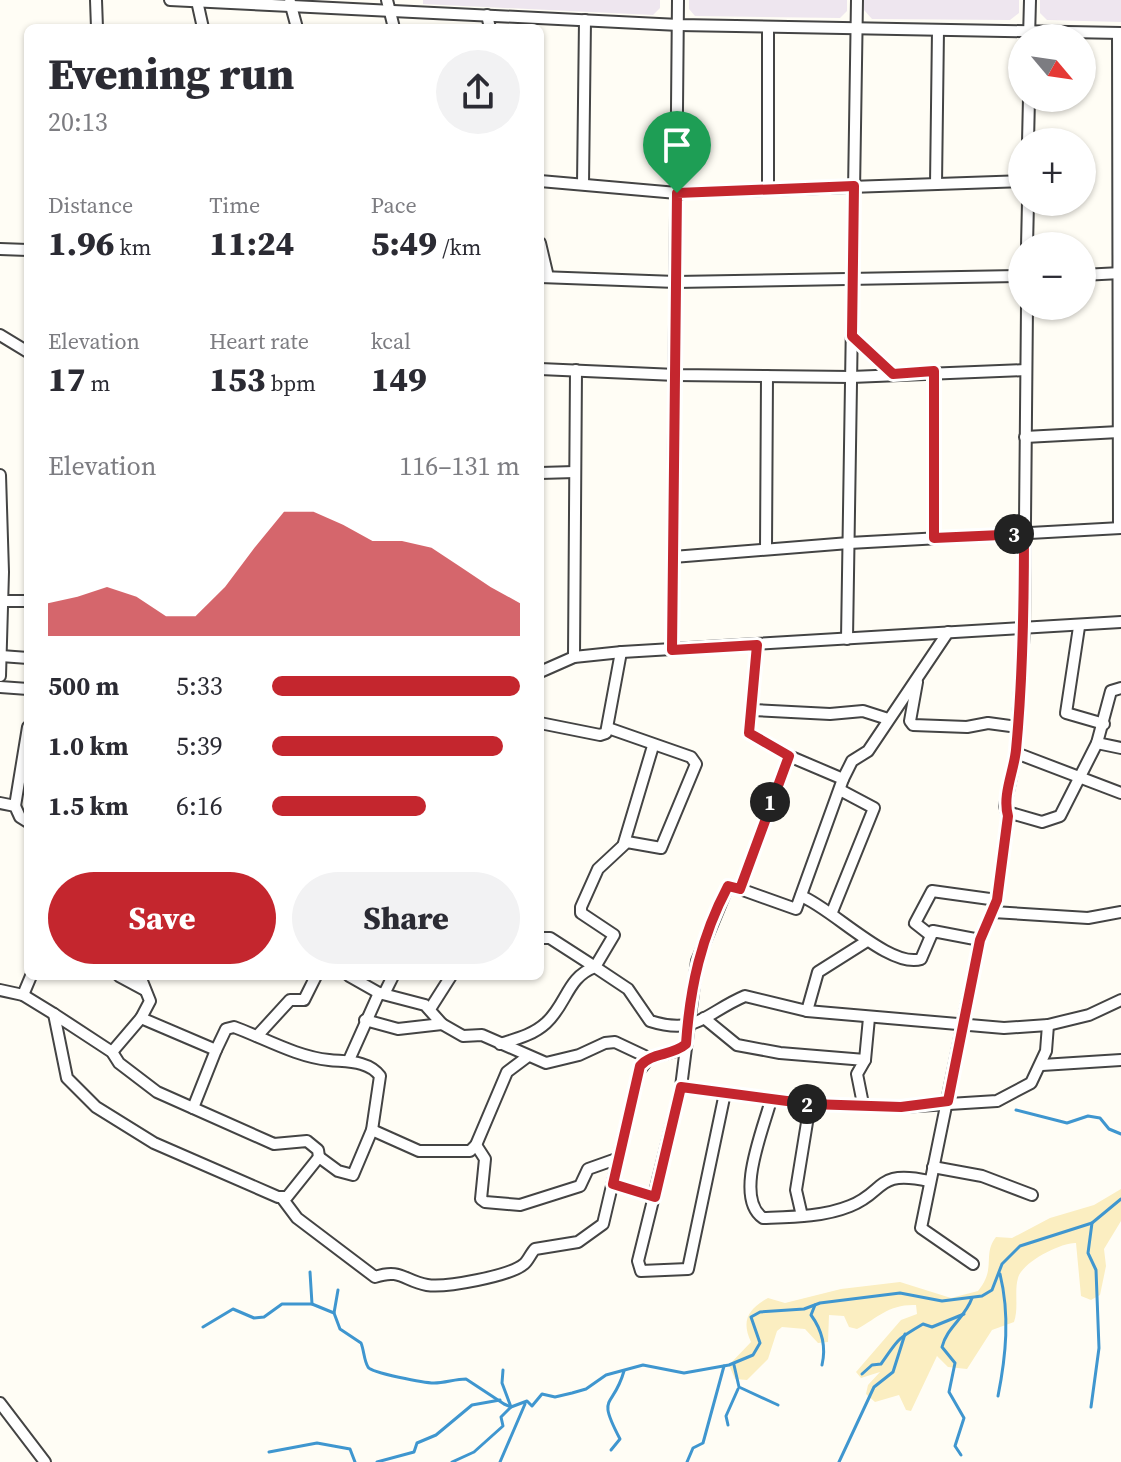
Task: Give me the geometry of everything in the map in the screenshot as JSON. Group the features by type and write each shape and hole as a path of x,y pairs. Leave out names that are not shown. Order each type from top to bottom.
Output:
{"street":[{"path":"96,0 97,24"},
{"path":"170,0 389,5 487,15 679,25 1008,34"},
{"path":"672,650 678,0"},
{"path":"847,639 857,0"},
{"path":"1029,24 1030,0"},
{"path":"197,1 202,24"},
{"path":"290,3 296,24"},
{"path":"487,15 489,24"},
{"path":"583,184 585,20"},
{"path":"768,27 768,188"},
{"path":"936,184 938,30"},
{"path":"673,557 849,543 1120,528 1120,33 1096,34"},
{"path":"544,181 677,193 1008,181"},
{"path":"0,249 24,250"},
{"path":"1096,274 1120,273"},
{"path":"544,277 676,282 1008,276"},
{"path":"973,1264 921,1228 980,940 997,900 1016,753 1024,629 1027,320"},
{"path":"0,335 24,350"},
{"path":"852,336 893,374"},
{"path":"544,369 676,375 851,377 934,371 1026,370"},
{"path":"574,657 576,370"},
{"path":"934,371 934,538"},
{"path":"766,549 767,376"},
{"path":"1025,437 1119,432"},
{"path":"544,473 575,472"},
{"path":"0,475 0,674"},
{"path":"2,601 24,601"},
{"path":"544,670 574,657 621,652 1079,627 1121,622"},
{"path":"1079,627 1066,713 1104,724"},
{"path":"725,1093 685,1271 646,1272 637,1267 681,1087 693,980 704,938 728,886 792,911 801,896 852,761 868,751 948,632"},
{"path":"757,645 749,735 841,785 874,808 832,912 833,917 860,931 877,949 919,961 929,934 937,931 980,940"},
{"path":"544,724 600,735 608,728 621,652"},
{"path":"1,656 24,658"},
{"path":"918,677 910,721 913,725 967,727 988,723 1018,727"},
{"path":"0,687 24,689"},
{"path":"1007,812 1042,822 1053,821 1081,778 1097,743 1111,691 1121,688"},
{"path":"752,710 830,714 863,711 888,719"},
{"path":"608,728 691,757 696,764 661,848 624,843"},
{"path":"1097,743 1121,748"},
{"path":"500,1044 532,1033 545,1024 575,977 595,967 614,935 583,915 581,907 598,869 624,843 653,746"},
{"path":"1016,753 1121,793"},
{"path":"740,889 789,756"},
{"path":"24,762 15,806 24,820"},
{"path":"0,803 15,806"},
{"path":"929,934 915,926 932,891 997,900"},
{"path":"801,896 832,912"},
{"path":"993,912 1088,918 1121,912"},
{"path":"544,938 550,938 628,989 650,1021 687,1028 745,996 807,1011 961,1026 1048,1025 1089,1015 1121,1000"},
{"path":"807,1011 818,972 867,941"},
{"path":"23,995 29,980"},
{"path":"126,980 145,990"},
{"path":"112,1052 141,1018 150,1002 141,980"},
{"path":"257,1036 290,1000 304,1000 314,980"},
{"path":"357,980 381,993 430,1009 442,1024 463,1036 482,1035 546,1063 615,1042 649,1058"},
{"path":"349,1060 365,1020 390,980"},
{"path":"430,1009 448,980"},
{"path":"0,990 23,995 54,1014 112,1052 119,1063 157,1092 274,1144 307,1141 318,1150 319,1157 294,1190 282,1198"},
{"path":"54,1014 67,1078 96,1107 154,1143 282,1198 297,1218 370,1275 393,1272 430,1285 467,1281 524,1264 538,1247 578,1242 603,1224 640,1066 649,1058 680,1050 686,1044"},
{"path":"141,1018 216,1050"},
{"path":"704,1018 737,1045 780,1053 865,1060"},
{"path":"863,1104 857,1074 865,1060 869,1018"},
{"path":"365,1020 398,1029 442,1024"},
{"path":"681,1087 810,1104 901,1107 948,1101 987,1102 1006,1097 1031,1083 1042,1065 1048,1025"},
{"path":"193,1108 216,1050 230,1027 330,1061 349,1060 379,1073 372,1130 353,1175 338,1171 319,1157"},
{"path":"372,1130 419,1151 463,1153 476,1145 507,1072 527,1057"},
{"path":"1042,1065 1121,1060"},
{"path":"771,1100 748,1186 750,1199 763,1218 802,1216 854,1205 882,1182 910,1177 929,1181"},
{"path":"802,1216 796,1190 810,1104"},
{"path":"476,1145 485,1159 481,1199 497,1203 520,1205 580,1186 588,1169 619,1158"},
{"path":"933,1167 982,1176 1032,1195"},
{"path":"613,1184 655,1197"},
{"path":"0,1403 45,1462"}],"shaded area":[{"path":"423,0 660,0 660,8 653,15 423,4"},
{"path":"689,0 847,0 847,11 840,18 695,16 689,9"},
{"path":"864,0 1019,0 1019,13 1010,20 872,19 864,10"},
{"path":"1040,0 1121,0 1121,22 1047,20 1040,13"}],"sand":[{"path":"1121,1189 1121,1221 1104,1249 1106,1266 1100,1295 1091,1300 1081,1296 1076,1243 1043,1254 1027,1266 1018,1278 1014,1322 992,1330 967,1369 948,1367 937,1356 911,1411 906,1410 899,1395 875,1402 866,1394 868,1385 880,1372 861,1378 856,1372 901,1320 917,1314 916,1305 891,1309 857,1329 849,1327 844,1316 829,1315 828,1342 818,1343 805,1329 782,1327 777,1331 768,1359 747,1380 735,1379 729,1365 751,1342 748,1316 768,1298 785,1303 841,1289 900,1282 951,1298 978,1291 987,1275 990,1250 996,1237 1012,1238 1050,1218 1094,1205"}],"waterway":[{"path":"1016,1110 1067,1123 1088,1116 1100,1118 1109,1129 1121,1134"},
{"path":"203,1327 233,1309 254,1318 264,1317 282,1304 312,1304 334,1313 340,1329 361,1343 371,1369 429,1383 466,1379 511,1407 527,1401 532,1406 542,1394 555,1397 586,1389 606,1375 643,1365 684,1373 729,1365 753,1355 760,1343 751,1317 760,1312 804,1309 820,1303 900,1293 942,1301 982,1296 992,1290 1002,1264 1020,1246 1092,1223 1121,1199"},
{"path":"1091,1407 1099,1348 1096,1270 1088,1253 1092,1223"},
{"path":"310,1272 312,1304"},
{"path":"998,1396 1006,1335 1000,1274"},
{"path":"334,1313 338,1290"},
{"path":"961,1455 955,1446 964,1418 949,1392 955,1363 942,1347 972,1298"},
{"path":"815,1305 811,1315 822,1339 822,1365"},
{"path":"862,1374 872,1365 881,1364 898,1341 923,1324 932,1327 964,1314"},
{"path":"839,1462 874,1387 893,1372 905,1334"},
{"path":"734,1365 739,1387 778,1405"},
{"path":"687,1462 693,1448 703,1443 724,1366"},
{"path":"452,1462 474,1452 503,1426 501,1417 511,1407 502,1383 503,1370"},
{"path":"611,1450 620,1439 608,1408 624,1371"},
{"path":"728,1425 726,1416 738,1389"},
{"path":"377,1462 414,1452 417,1443 436,1435 472,1405 500,1400"},
{"path":"500,1462 525,1404"},
{"path":"269,1452 317,1443 350,1449 355,1462"}],"route":[{"path":"854,186 852,336 893,374 934,371 934,538 1024,534 1024,629 1016,753 1005,806 1008,816 997,900 980,940 948,1101 901,1107 810,1104 681,1087 655,1197 613,1184 640,1066 649,1058 680,1050 686,1044 693,980 704,938 728,886 740,889 760,826 789,756 749,735 757,645 672,650 677,193 854,186"}]}
